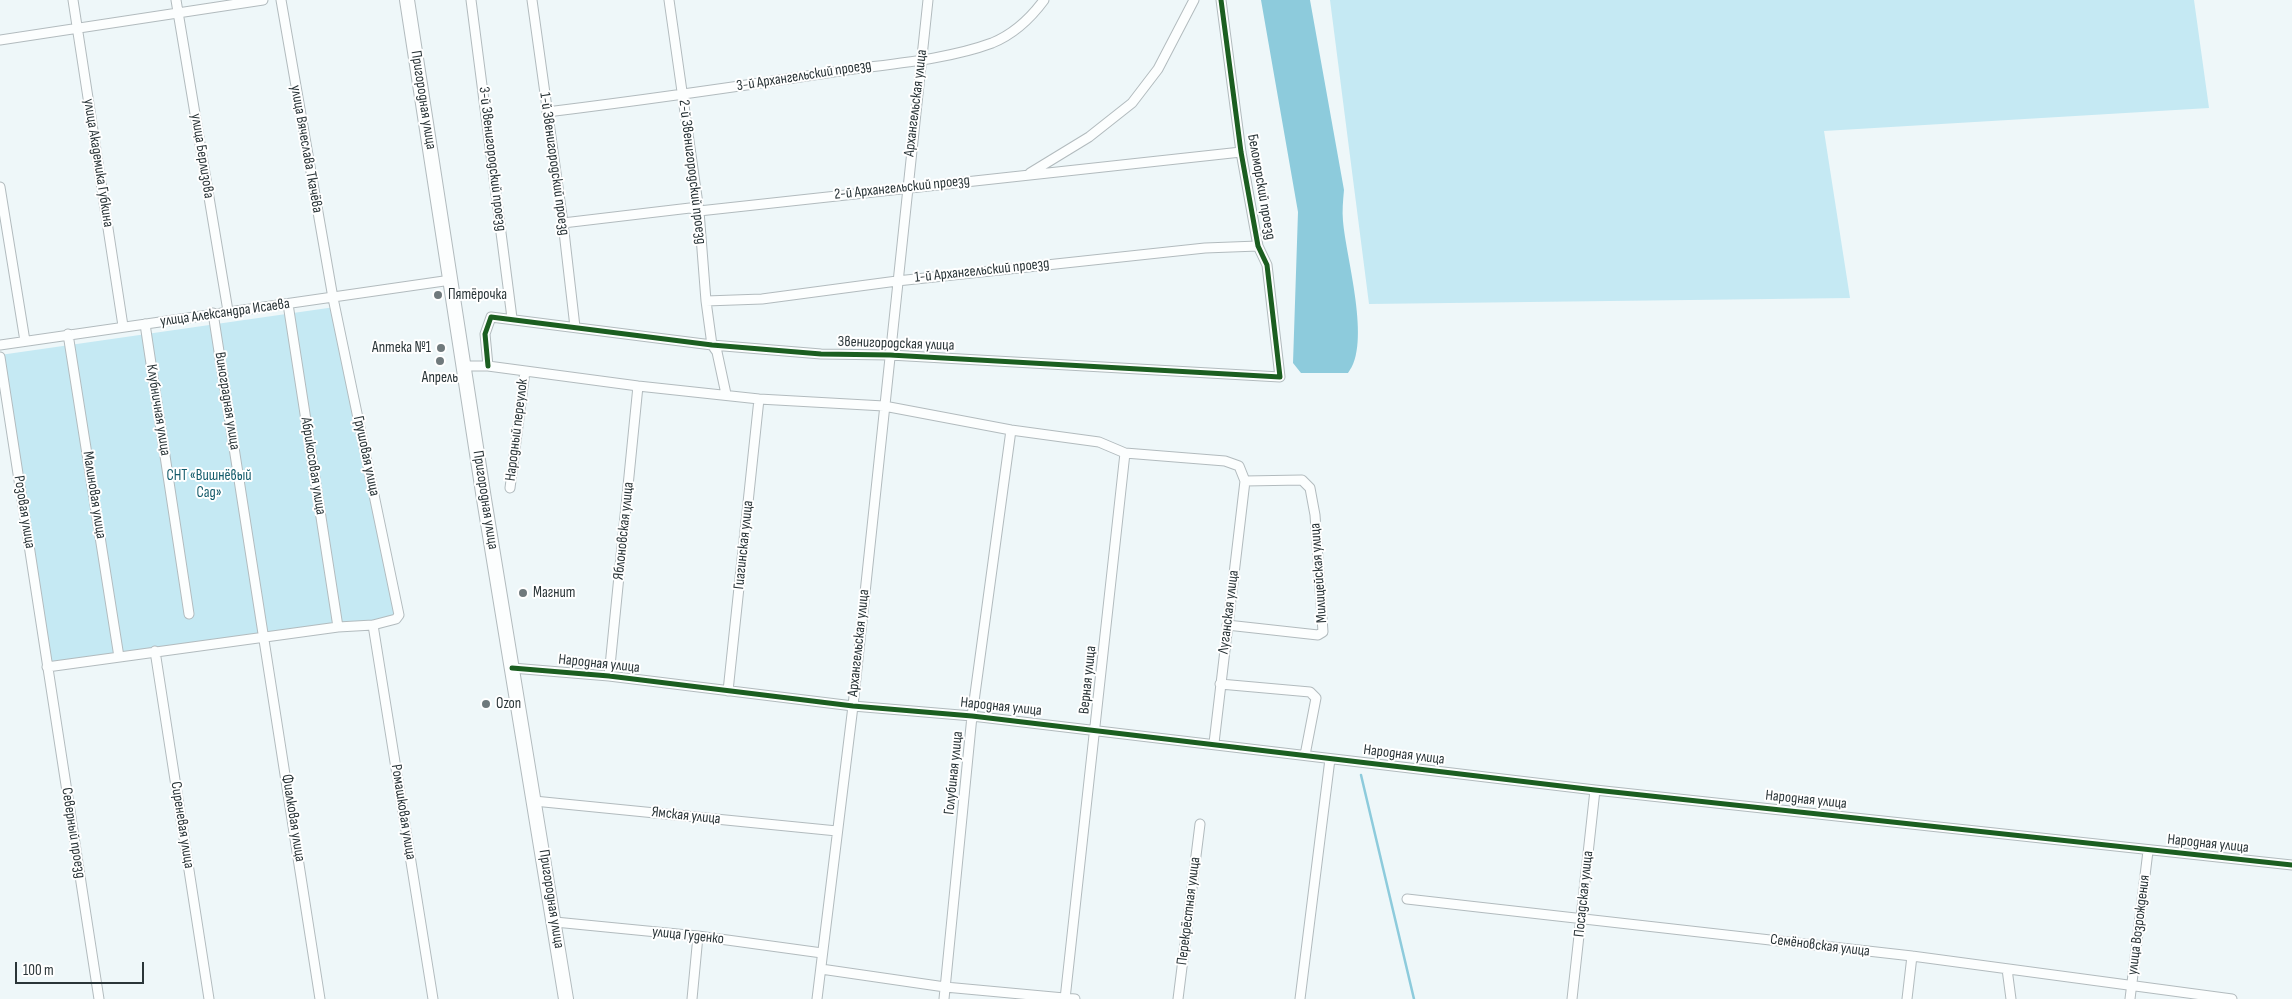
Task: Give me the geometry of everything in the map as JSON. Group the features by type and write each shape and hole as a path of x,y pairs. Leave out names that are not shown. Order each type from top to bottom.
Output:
{"street":[{"name":"улица Академика Губкина","path":"73,0 123,326"},
{"name":"улица Берлизова","path":"176,0 228,311"},
{"path":"0,40 263,0"},
{"name":"улица Вячеслава Ткачёва","path":"281,0 333,298"},
{"name":"Пригородная улица","path":"408,0 464,366 566,999"},
{"name":"3-й Звенигородский проезд","path":"471,0 512,318"},
{"name":"1-й Звенигородский проезд","path":"532,0 563,223 575,327"},
{"name":"2-й Звенигородский проезд","path":"669,0 699,211 706,302 712,345 717,352 726,394"},
{"name":"Архангельская улица","path":"817,999 853,706 890,355 896,280 928,0"},
{"name":"3-й Архангельский проезд","path":"547,112 682,95 921,59 993,42 1024,24 1044,0"},
{"path":"1028,174 1089,137 1132,103 1158,69 1194,0"},
{"name":"Беломорский проезд","path":"1220,0 1241,152 1258,246 1267,265 1280,377"},
{"name":"2-й Архангельский проезд","path":"563,223 690,208 699,211 1241,152"},
{"path":"0,187 25,341"},
{"name":"1-й Архангельский проезд","path":"706,302 762,300 896,280 1205,248 1258,246"},
{"name":"улица Александра Исаева","path":"0,345 451,280"},
{"name":"Грушовая улица","path":"333,298 399,615 396,619 373,625"},
{"name":"Абрикосовая улица","path":"288,304 338,627"},
{"name":"Виноградная улица","path":"213,313 265,638"},
{"name":"Звенигородская улица","path":"488,366 484,334 491,317 512,318 712,345 821,354 890,355 1280,377"},
{"name":"Клубничная улица","path":"145,324 189,614"},
{"name":"Малиновая улица","path":"68,334 119,657"},
{"name":"Розовая улица","path":"0,357 47,667"},
{"path":"464,366 488,366 638,386 759,399 884,406 1011,430 1099,442 1125,453 1225,461 1239,466 1245,481"},
{"name":"Народный переулок","path":"510,488 525,371"},
{"name":"Яблоновская улица","path":"609,676 638,386"},
{"name":"Гиагинская улица","path":"728,691 759,399"},
{"name":"Голубиная улица","path":"944,999 972,716 1011,430"},
{"name":"Верная улица","path":"1065,998 1125,453"},
{"name":"Милицейская улица","path":"1227,625 1318,635 1323,632 1315,515 1310,488 1302,480 1245,481"},
{"name":"Луганская улица","path":"1214,743 1245,481"},
{"path":"47,667 338,627 373,625"},
{"name":"Ромашковая улица","path":"373,625 432,999"},
{"name":"Фиалковая улица","path":"265,638 320,999"},
{"name":"Сиреневая улица","path":"155,651 209,999"},
{"name":"Северный проезд","path":"47,667 99,999"},
{"name":"Народная улица","path":"512,668 609,676 853,706 972,716 1214,743 1330,759 1595,790 2292,866"},
{"path":"1220,684 1310,692 1316,698 1305,755"},
{"path":"1300,999 1330,759"},
{"name":"Посадская улица","path":"1572,999 1595,790"},
{"name":"Ямская улица","path":"534,801 837,831"},
{"name":"Перекрёстная улица","path":"1178,999 1200,824"},
{"name":"улица Возрождения","path":"2130,999 2148,851"},
{"name":"Семёновская улица","path":"1407,900 1912,956 2131,987 2232,999"},
{"name":"улица Гуденко","path":"555,922 698,936 822,953"},
{"path":"692,999 698,936"},
{"path":"1907,999 1912,956"},
{"path":"821,969 945,987 1075,999"},
{"path":"2007,969 2011,999"}],"green space":[{"path":"1330,0 2194,0 2209,108 1824,131 1850,298 1369,304"},
{"name":"СНТ «Вишнёвый Cад»","path":"335,307 398,617 47,667 0,355"}],"shaded area":[{"path":"1261,0 1310,0 1344,190 1343,221 1356,300 1358,342 1355,360 1348,373 1301,373 1293,363 1298,212"}],"waterway":[{"path":"1361,775 1414,999"}],"cycle path":[{"path":"488,366 485,334 491,317 712,345 821,354 890,355 1280,377 1267,265 1258,246 1241,152 1221,0"},
{"path":"512,668 609,676 853,706 972,716 1595,790 2292,865"}],"place":[{"name":"Пятёрочка","path":"438,295"},
{"name":"Аптека №1","path":"441,348"},
{"name":"Апрель","path":"440,361"},
{"name":"Магнит","path":"523,593"},
{"name":"Ozon","path":"486,704"}]}
